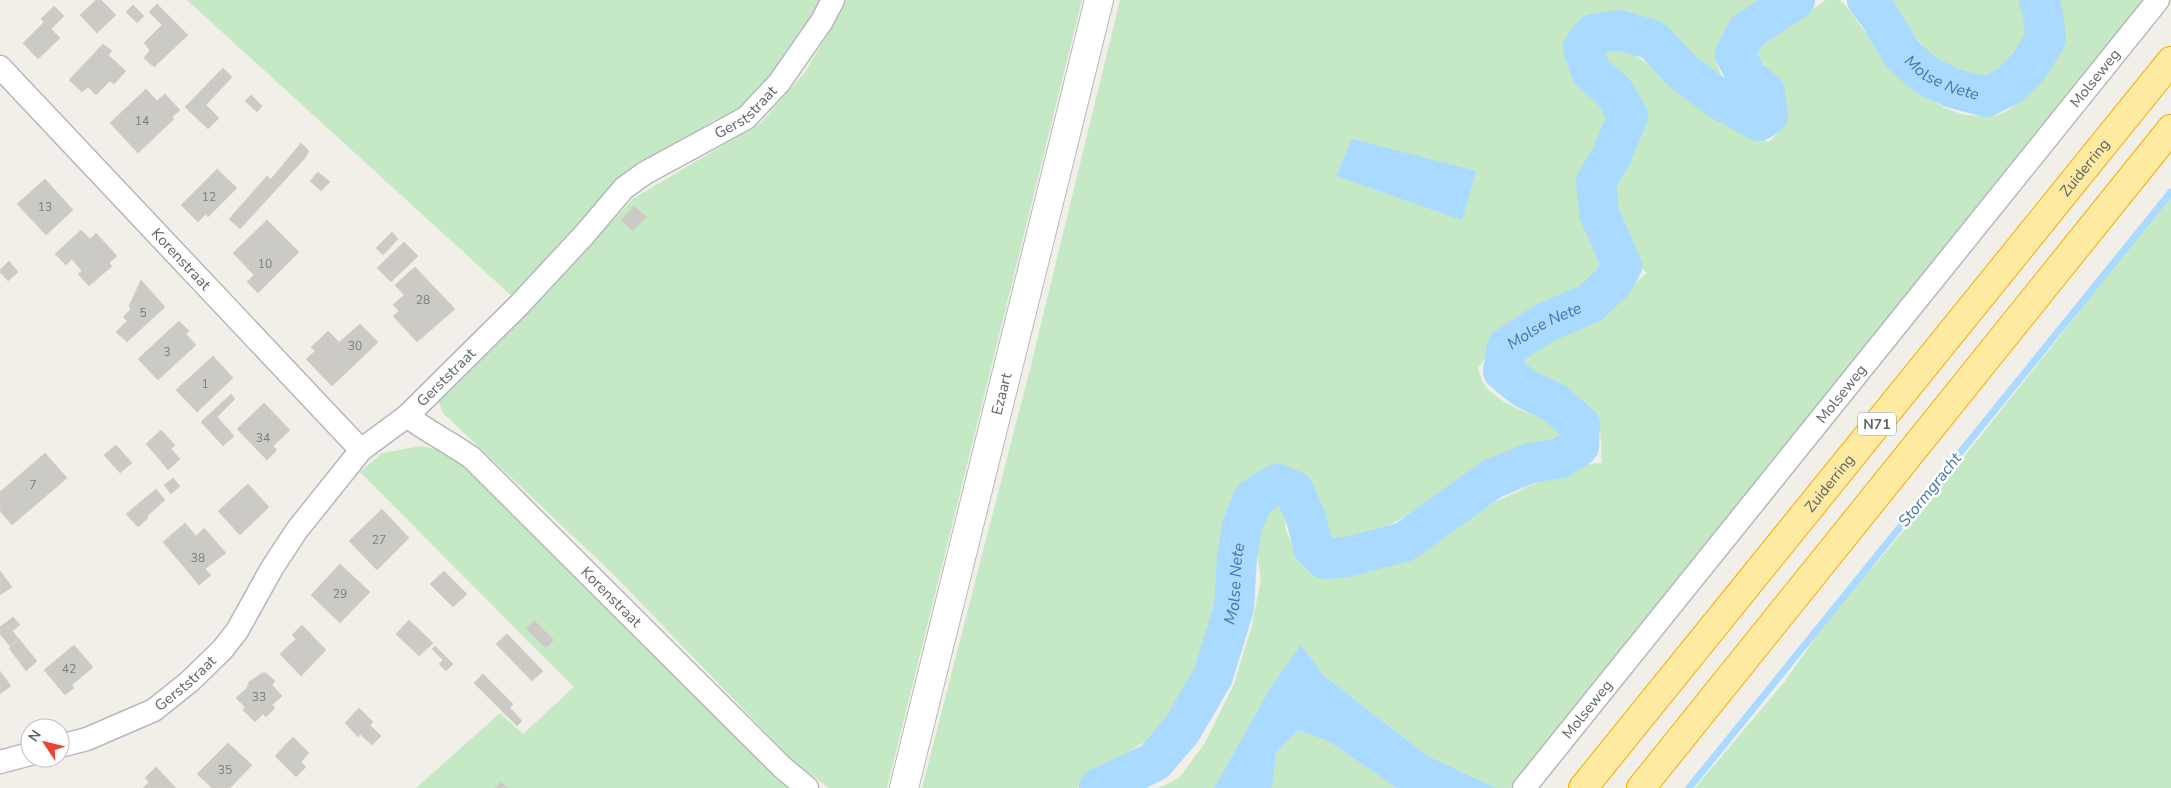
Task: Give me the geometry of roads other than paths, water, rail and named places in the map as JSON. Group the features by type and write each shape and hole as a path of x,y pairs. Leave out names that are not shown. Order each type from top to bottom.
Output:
{"highway":[{"name":"Zuiderring","path":"1583,788 2171,61"},
{"name":"N71","path":"1641,788 2171,129"}],"main road":[{"name":"Ezaart","path":"904,788 1099,0"}],"street":[{"name":"Gerststraat","path":"70,743 87,739 154,710 189,682 222,650 237,631 272,568 297,530 361,450 407,416 519,305 585,234 624,188 645,173 746,118 779,83 822,21 832,0"},
{"name":"Molseweg","path":"1524,788 2158,0"},
{"name":"Korenstraat","path":"0,67 361,450"},
{"name":"Korenstraat","path":"407,416 424,429 450,442 472,458 775,760 807,788"},
{"path":"0,762 20,757"}],"water":[{"path":"1352,139 1476,171 1462,220 1336,176"},
{"path":"1301,645 1323,675 1426,755 1496,788 1397,788 1328,741 1298,730 1276,753 1272,788 1214,788 1269,690"}],"waterway":[{"name":"Molse Nete","path":"1099,788 1154,762 1181,731 1213,676 1234,608 1237,558 1242,526 1253,499 1277,484 1294,491 1306,518 1313,547 1325,559 1347,557 1404,542 1492,479 1531,463 1561,458 1579,446 1580,425 1555,403 1524,388 1503,371 1507,347 1546,322 1589,304 1613,282 1622,266 1599,213 1596,182 1611,157 1628,116 1614,92 1591,72 1583,48 1593,34 1619,30 1653,40 1682,71 1722,101 1759,121 1768,115 1765,92 1747,77 1735,54 1747,31 1795,0"},
{"name":"Molse Nete","path":"1867,0 1878,14 1902,54 1925,75 1952,88 1986,97 2009,86 2029,66 2046,38 2039,0"},
{"name":"Stormgracht","path":"1689,788 2171,192"}]}
